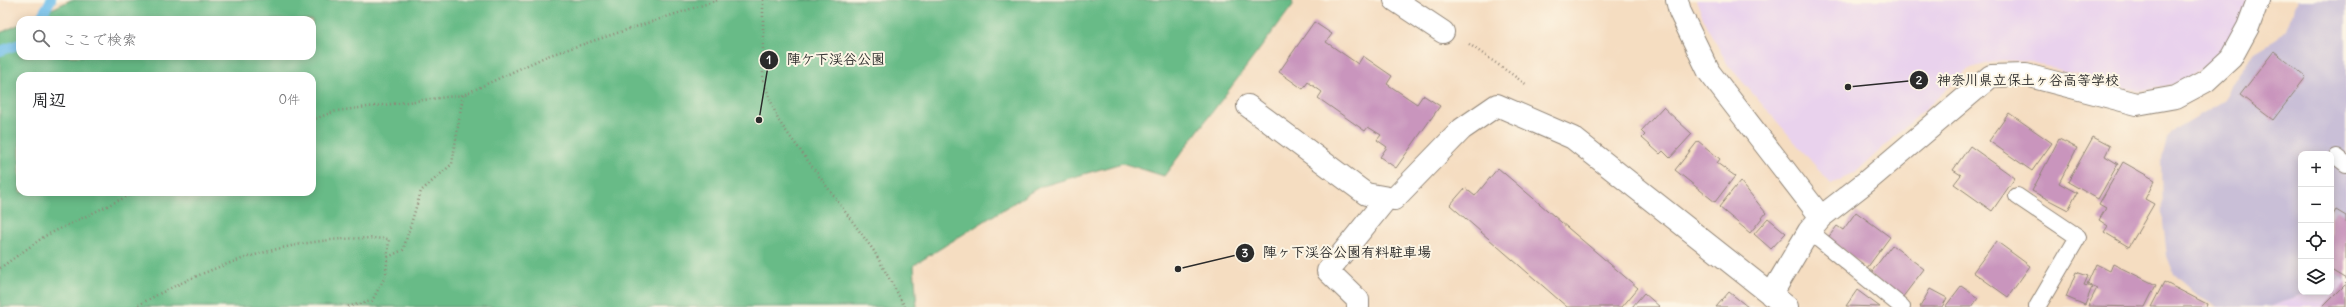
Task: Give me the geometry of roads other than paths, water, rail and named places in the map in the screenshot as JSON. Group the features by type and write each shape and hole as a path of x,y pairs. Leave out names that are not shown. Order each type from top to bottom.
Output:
{"street":[{"path":"1395,0 1443,32"},
{"path":"1677,0 1680,12 1708,72 1815,224"},
{"path":"1248,106 1366,194 1394,199 1462,129 1497,105 1573,138 1779,301 1815,224 1991,76 2026,75 2137,104 2176,97 2206,81 2231,58 2248,27 2258,0"},
{"path":"1358,307 1358,300 1328,271 1387,198"}],"lane":[{"path":"2017,196 2078,237 2037,307"},
{"path":"1815,224 1902,307"}],"waterway":[{"path":"41,16 51,0"},
{"path":"0,51 16,45"}],"place":[{"name":"神奈川県立保土ヶ谷高等学校","path":"1848,87"},
{"name":"陣ケ下渓谷公園","path":"759,120"},
{"name":"陣ヶ下渓谷公園有料駐車場","path":"1178,269"}]}
